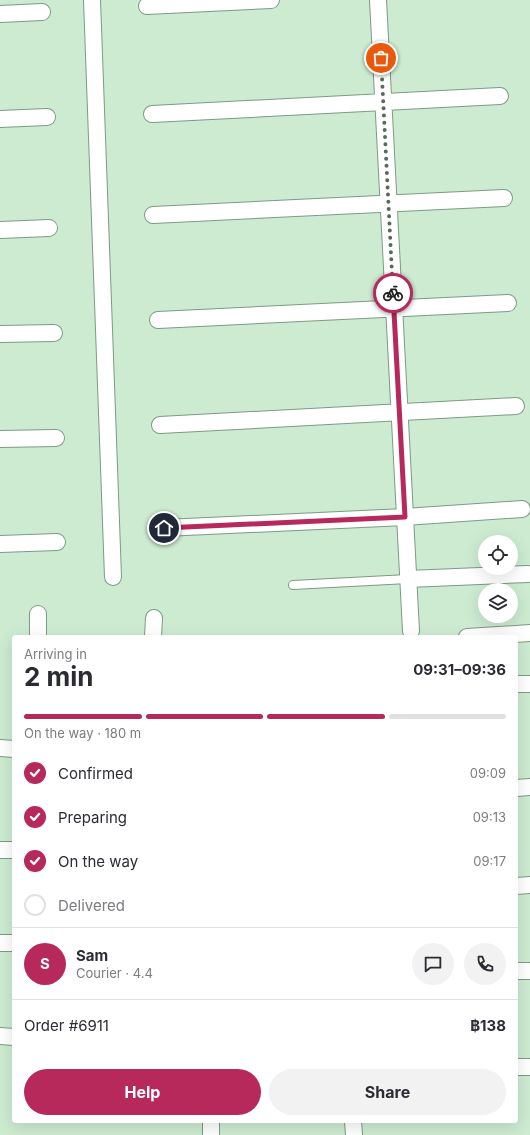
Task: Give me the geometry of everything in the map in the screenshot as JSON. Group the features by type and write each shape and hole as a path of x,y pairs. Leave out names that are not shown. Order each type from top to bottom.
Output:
{"street":[{"path":"92,0 113,577"},
{"path":"147,6 271,0"},
{"path":"378,0 411,631"},
{"path":"0,14 42,12"},
{"path":"152,114 500,96"},
{"path":"0,119 47,117"},
{"path":"153,215 388,205 504,198"},
{"path":"0,230 49,228"},
{"path":"158,320 508,302"},
{"path":"0,334 54,333"},
{"path":"160,425 516,406"},
{"path":"0,439 56,438"},
{"path":"164,528 405,517 522,509"},
{"path":"0,544 57,542"},
{"path":"408,579 528,574"},
{"path":"38,614 38,635"},
{"path":"153,635 154,618"},
{"path":"498,635 530,633"},
{"path":"518,684 530,684"},
{"path":"0,748 12,749"},
{"path":"518,788 530,787"},
{"path":"0,850 12,850"},
{"path":"518,886 530,885"},
{"path":"0,943 12,943"},
{"path":"518,971 530,971"},
{"path":"0,1036 12,1037"},
{"path":"518,1067 530,1067"},
{"path":"211,1123 211,1135"},
{"path":"354,1123 354,1135"}],"lane":[{"path":"293,584 408,579"}],"way so far":[{"path":"381,58 393,293"}],"route":[{"path":"164,528 405,517 393,293"}]}
